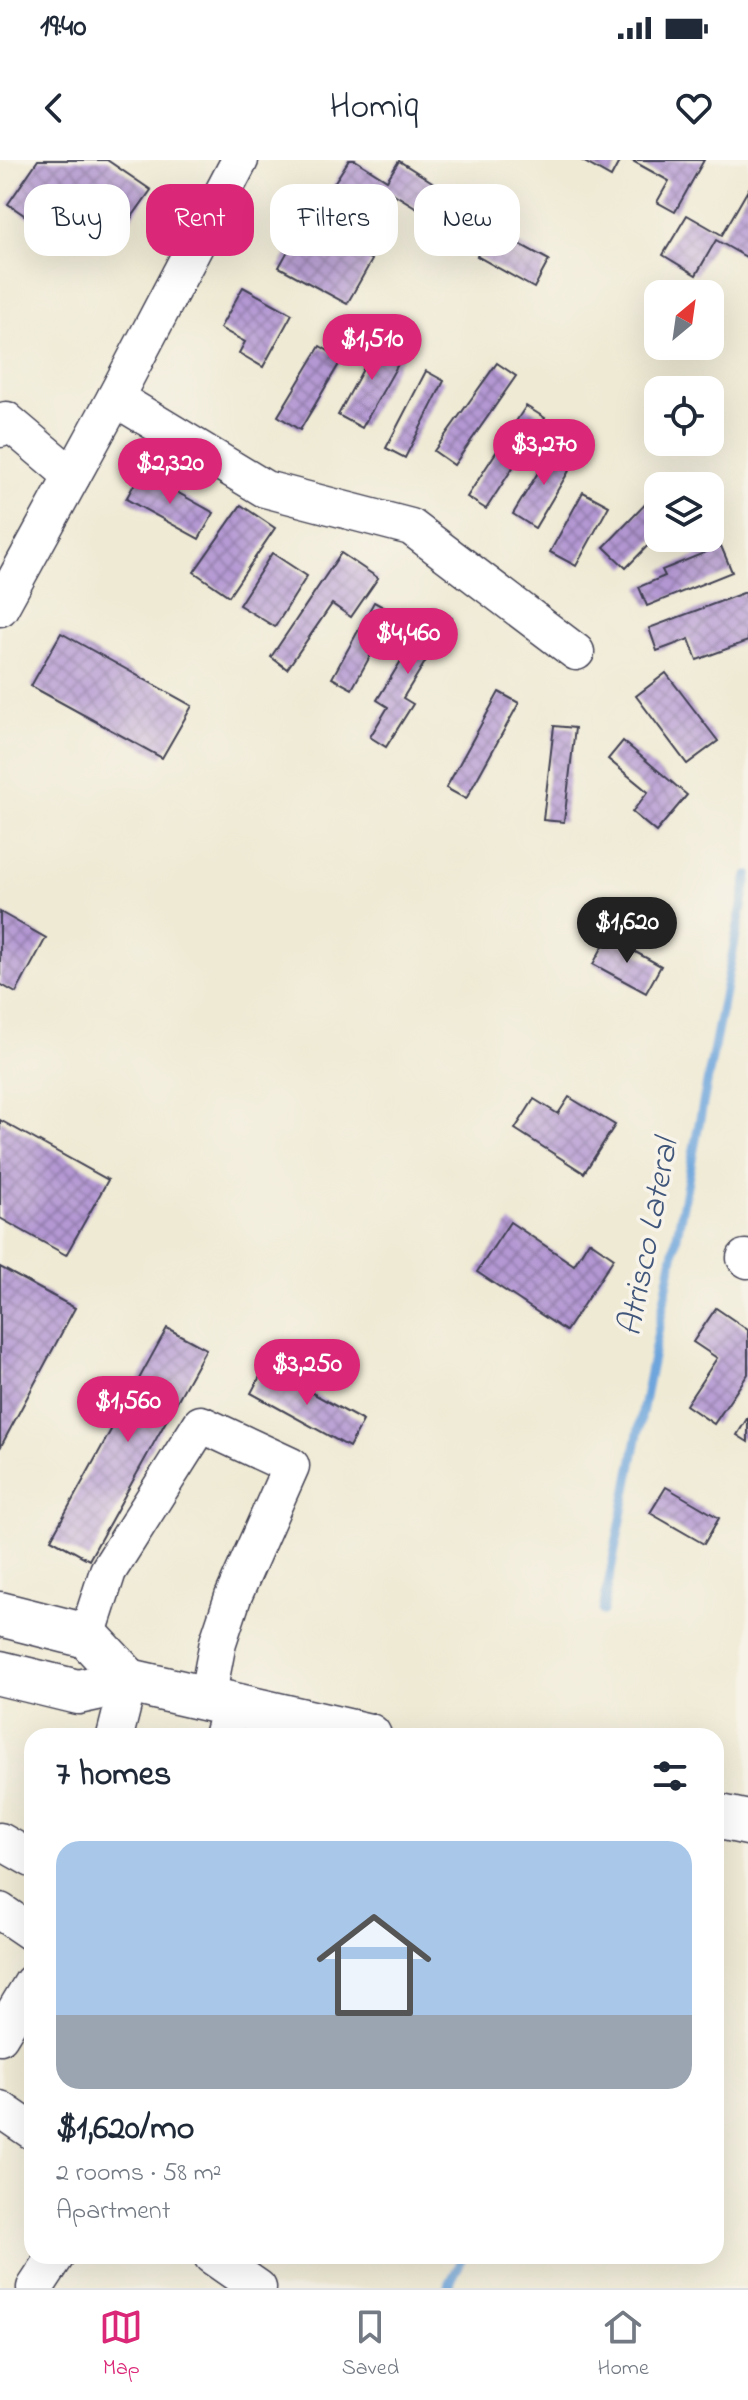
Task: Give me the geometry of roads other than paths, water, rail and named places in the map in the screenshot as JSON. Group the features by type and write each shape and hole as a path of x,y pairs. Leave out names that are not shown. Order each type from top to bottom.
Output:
{"main road":[{"path":"0,1614 87,1636 129,1681 220,1713 317,1728"},
{"path":"0,1673 78,1692 129,1681"},
{"path":"724,1818 748,1823"}],"street":[{"path":"0,608 240,160"},
{"path":"115,398 265,489 411,527 576,652"},
{"path":"2,422 72,476"},
{"path":"87,1636 108,1571 201,1424 291,1466 233,1597 218,1642 220,1713"},
{"path":"117,1728 129,1681"},
{"path":"0,1841 24,1854"},
{"path":"0,1911 24,1928"},
{"path":"0,2036 24,1996"},
{"path":"0,2109 24,2126"},
{"path":"35,2288 51,2264"},
{"path":"224,2264 258,2288"}],"waterway":[{"name":"Atrisco Lateral","path":"603,1611 748,875"},
{"name":"Atrisco Lateral","path":"447,2288 460,2264"}]}
